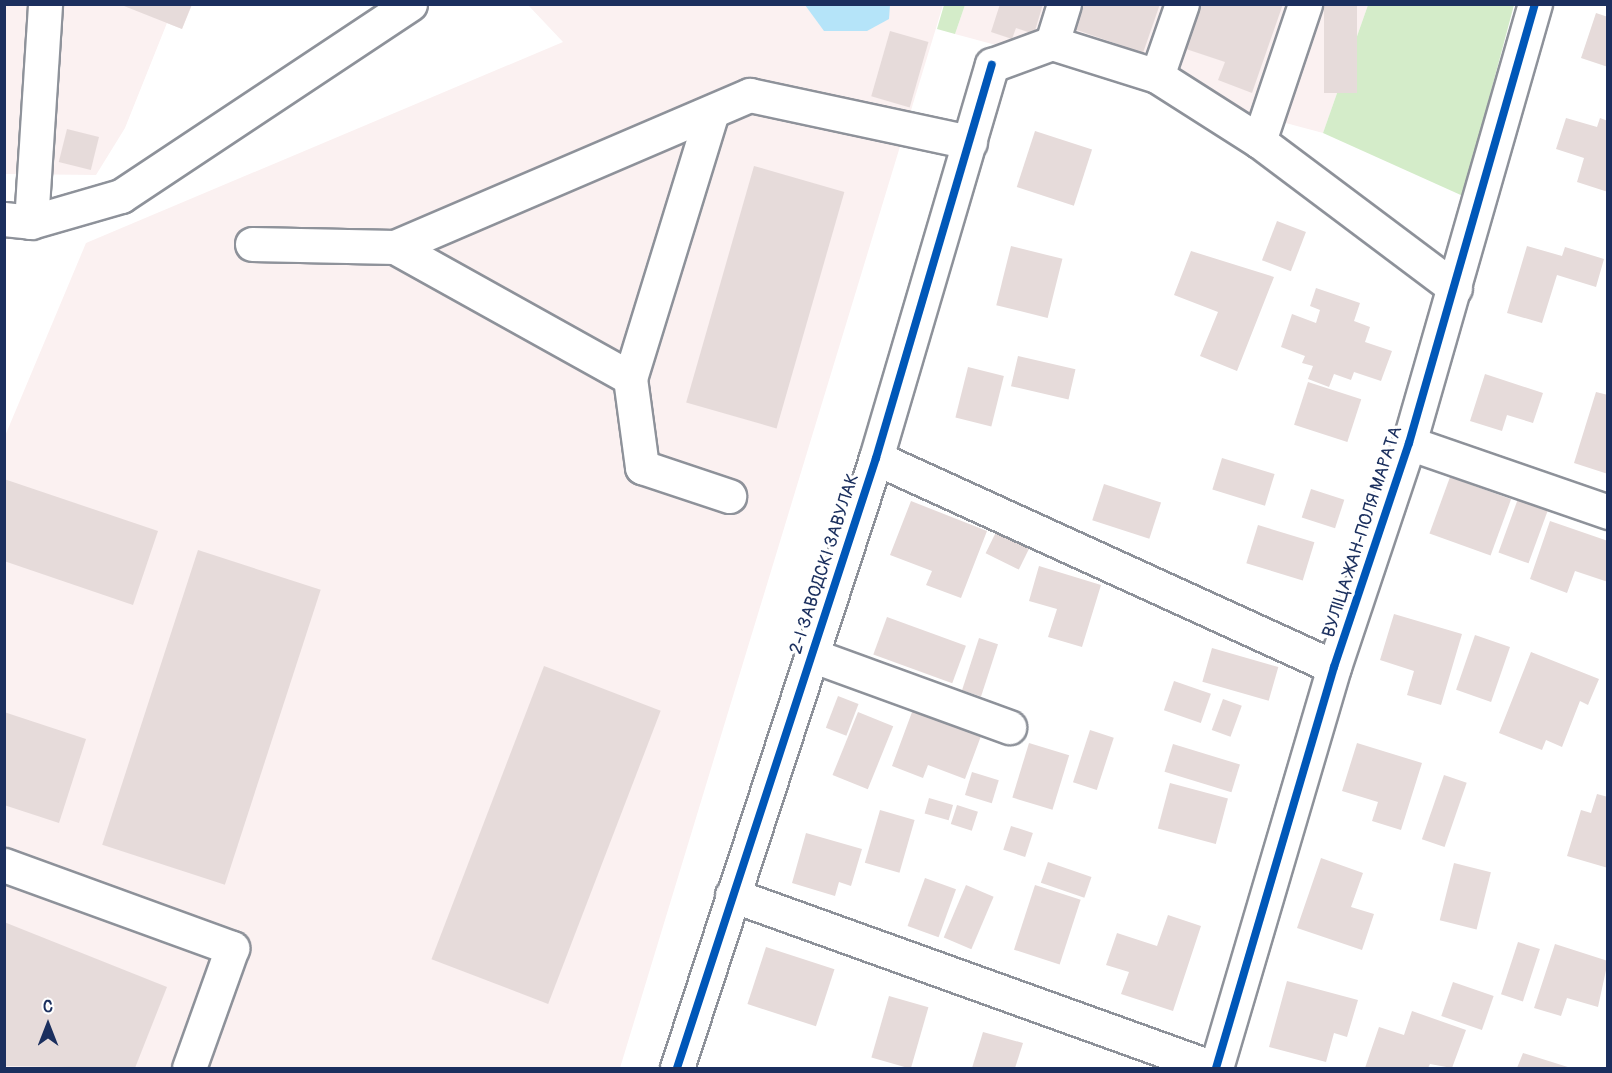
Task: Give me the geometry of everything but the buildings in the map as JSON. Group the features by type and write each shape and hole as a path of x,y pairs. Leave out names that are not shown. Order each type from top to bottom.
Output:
{"street":[{"path":"45,4 18,220 121,196 410,4"},
{"path":"1064,4 1052,43 1157,76 1259,141 1455,288"},
{"path":"1157,76 1182,4"},
{"path":"1259,141 1305,4"},
{"name":"ВУЛІЦА ЖАН-ПОЛЯ МАРАТА","path":"1214,1068 1334,667 1409,443 1535,4"},
{"name":"2-І ЗАВОДСКІ ЗАВУЛАК","path":"677,1068 876,458 992,65 1052,43"},
{"path":"252,244 395,247 750,95 970,142"},
{"path":"712,112 630,378 642,467 729,496"},
{"path":"395,247 630,378"},
{"path":"1409,443 1608,512"},
{"path":"876,458 1334,667"},
{"path":"811,655 1008,727"},
{"path":"4,865 232,948 189,1068"},
{"path":"732,895 1214,1068"}],"shaded area":[{"path":"5,5 192,5 182,29 167,23 125,128 96,175 5,174"},
{"path":"528,5 943,5 620,1068 5,1068 5,436 86,243 563,42"},
{"path":"965,5 1368,5 1323,133 955,34"}],"green space":[{"path":"944,5 965,5 955,34 937,29"},
{"path":"1368,5 1514,5 1463,196 1323,133"}],"water":[{"path":"805,5 890,5 889,19 867,31 824,31"}],"cycle path":[{"path":"1216,1068 1334,667 1409,443 1535,4"},
{"path":"677,1068 876,458 992,65"}]}
